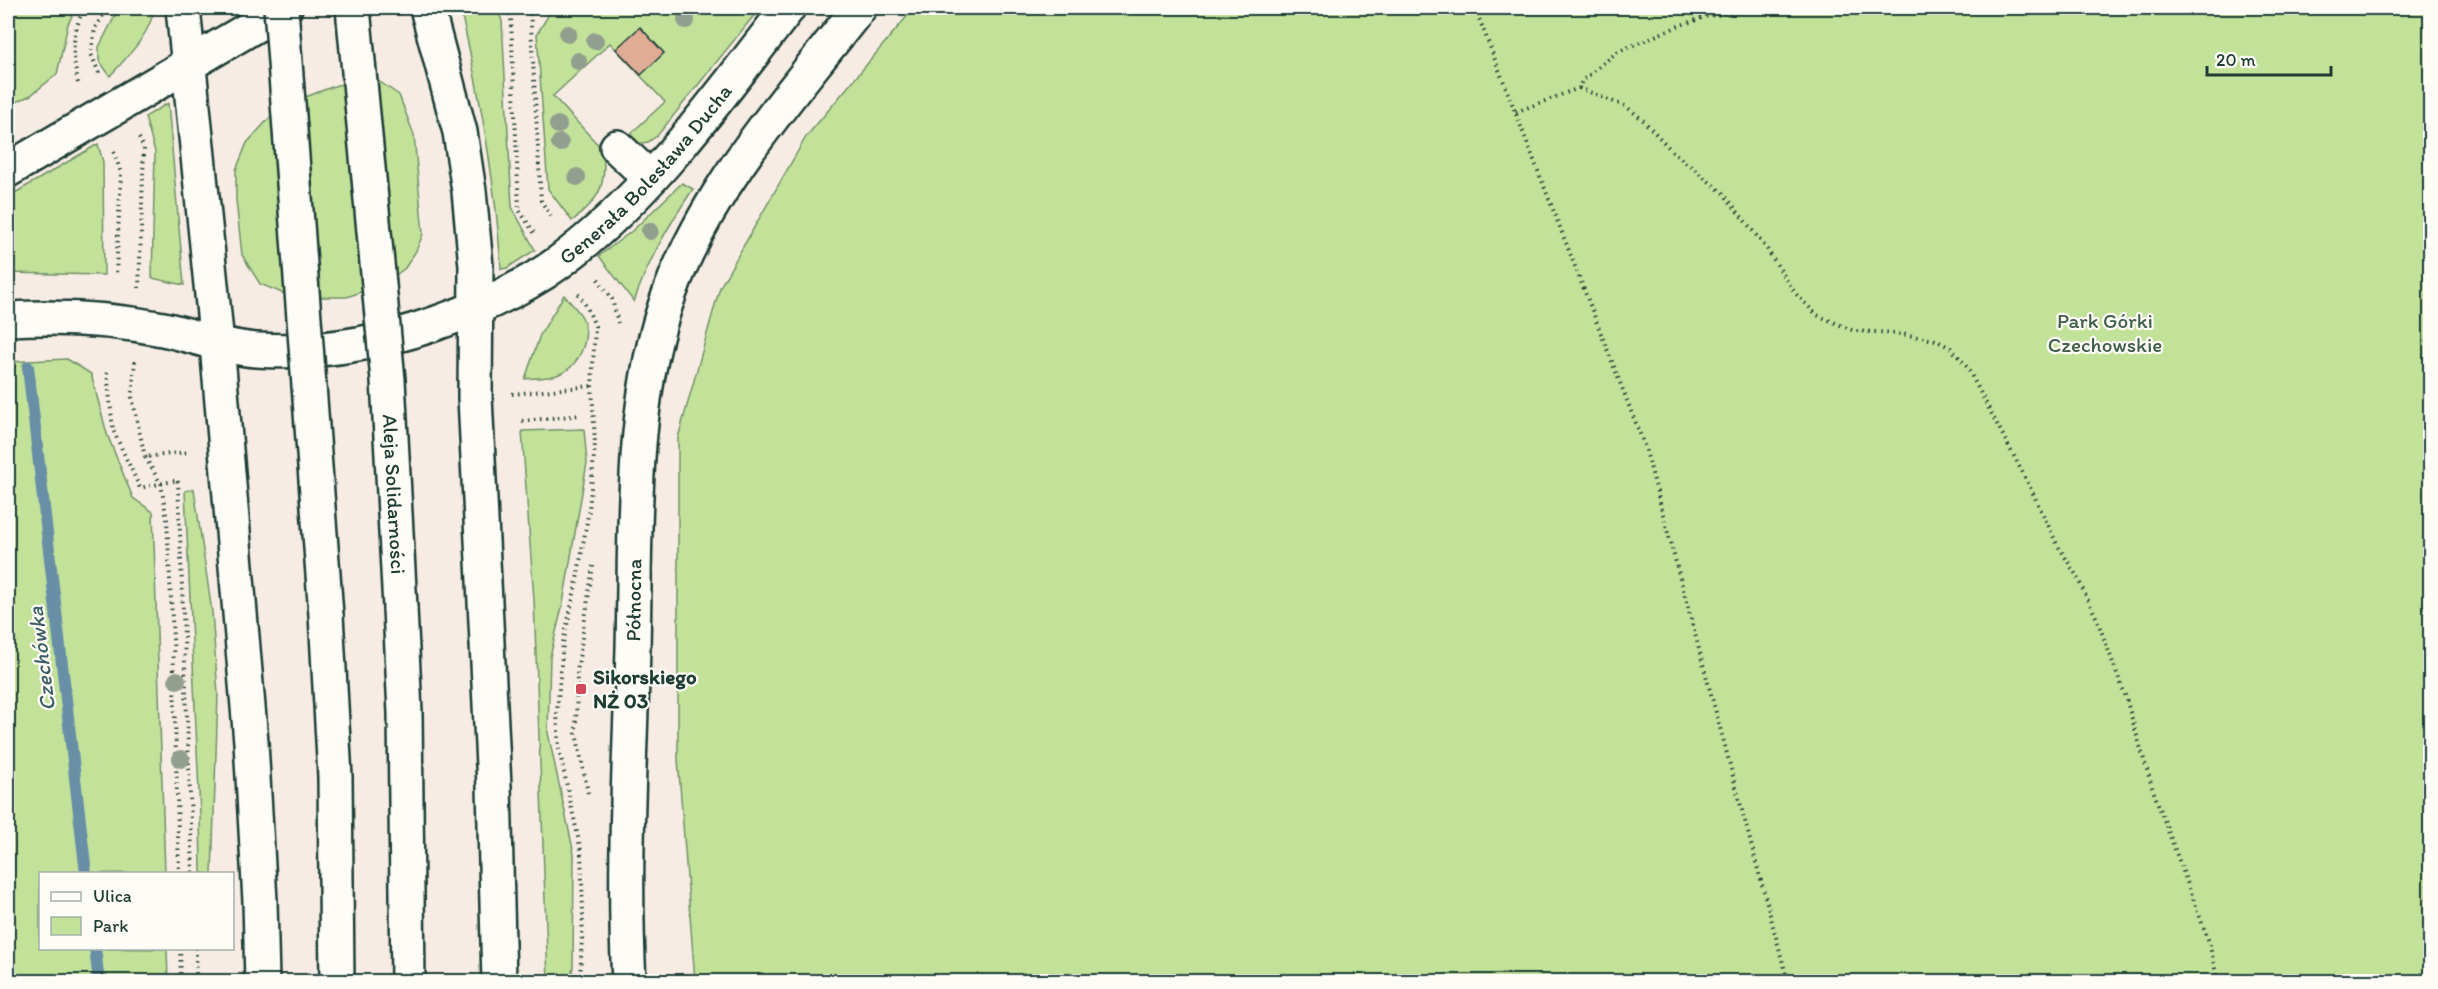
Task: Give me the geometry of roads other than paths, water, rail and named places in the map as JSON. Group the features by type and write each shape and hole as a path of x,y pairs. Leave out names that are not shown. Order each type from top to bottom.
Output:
{"main road":[{"path":"183,8 217,344 252,742 262,981"},
{"path":"8,170 283,8 326,615 335,777 337,981"},
{"name":"Aleja Solidarności","path":"352,8 388,380 407,793 408,981"},
{"path":"428,8 464,155 476,266 475,397 493,762 499,981"},
{"name":"Generała Bolesława Ducha","path":"8,319 53,317 138,325 217,344 256,350 284,351 324,350 360,345 407,333 476,308 511,291 556,264 595,233 678,148 788,8"},
{"name":"Północna","path":"629,981 628,857 639,468 647,386 658,328 678,272 713,203 751,148 859,8"},
{"path":"617,147 650,178"}],"waterway":[{"name":"Czechówka","path":"28,367 86,872"},
{"name":"Czechówka","path":"95,950 99,982"}],"place":[{"name":"Sikorskiego NŻ 03","path":"581,689"}],"park label":[{"name":"Park Górki Czechowskie","path":"2105,333"}]}
